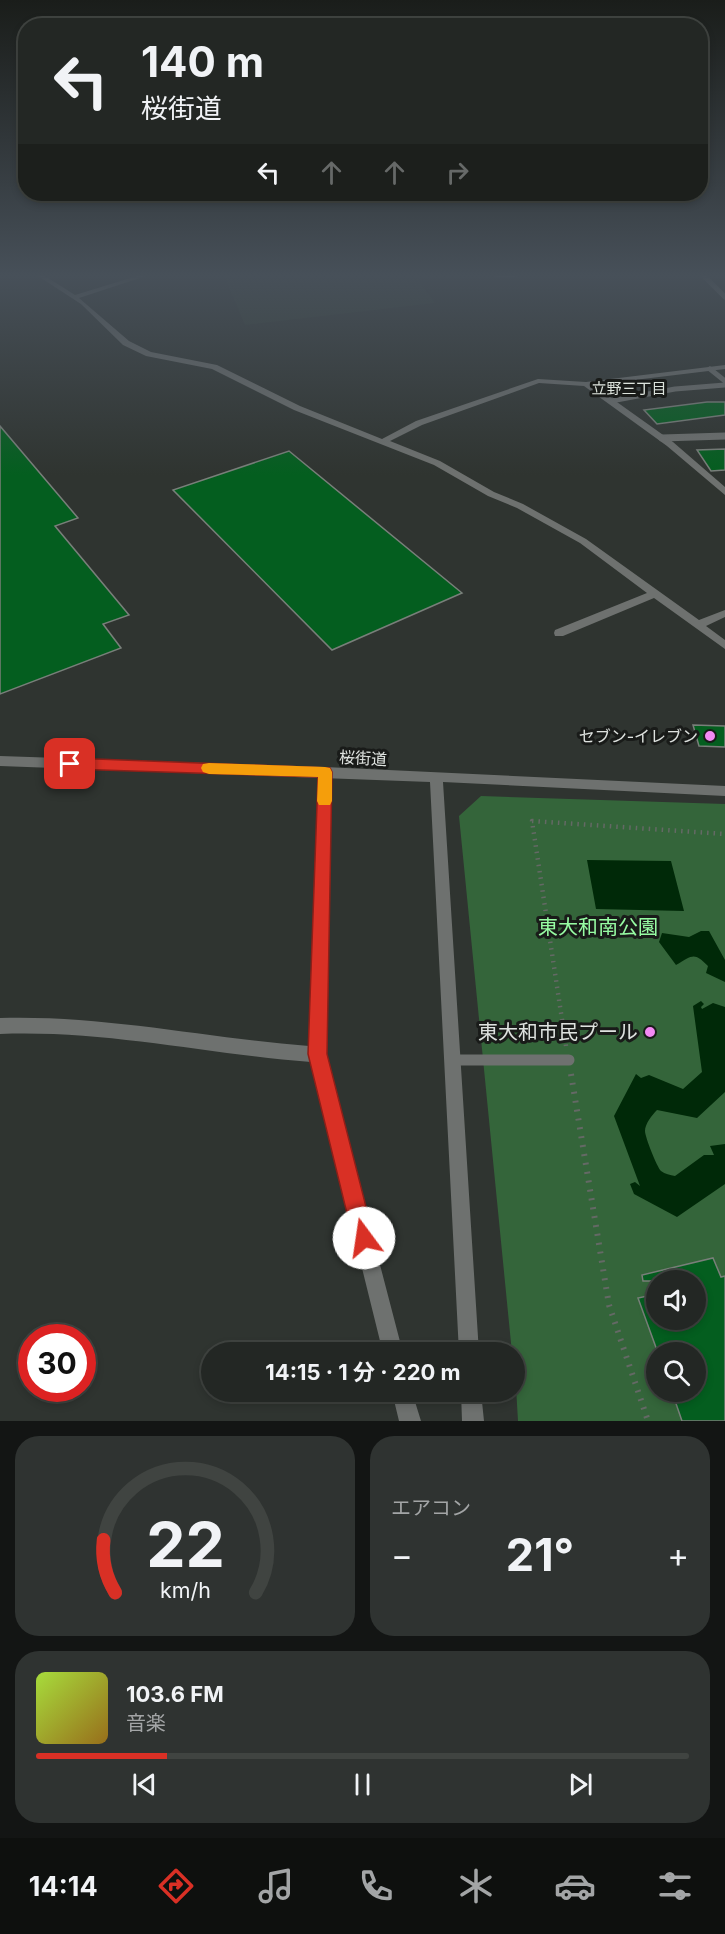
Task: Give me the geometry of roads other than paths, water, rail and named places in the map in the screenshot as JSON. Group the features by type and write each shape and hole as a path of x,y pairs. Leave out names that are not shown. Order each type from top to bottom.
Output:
{"street":[{"path":"124,342 149,354 214,367 297,408 437,463 583,542 725,645"},
{"path":"382,442 419,423 538,381 586,384 725,367"},
{"path":"586,384 662,438 723,488"},
{"path":"559,633 655,594"},
{"path":"698,625 725,613"},
{"name":"桜街道","path":"0,761 325,772 725,791"},
{"path":"325,772 317,1054 390,1342"},
{"path":"436,778 468,1342"},
{"path":"0,1026 25,1024 90,1028 282,1053 317,1054"},
{"path":"405,1402 410,1421"},
{"path":"472,1402 473,1421"}],"lane":[{"path":"710,369 725,383"},
{"path":"611,401 675,389 725,383"},
{"path":"662,438 725,436"},
{"path":"451,1060 568,1060"}],"place":[{"name":"セブン-イレブン","path":"710,736"},
{"name":"東大和市民プール","path":"650,1032"}],"district":[{"name":"立野三丁目","path":"629,389"}],"park label":[{"name":"東大和南公園","path":"598,927"}]}
